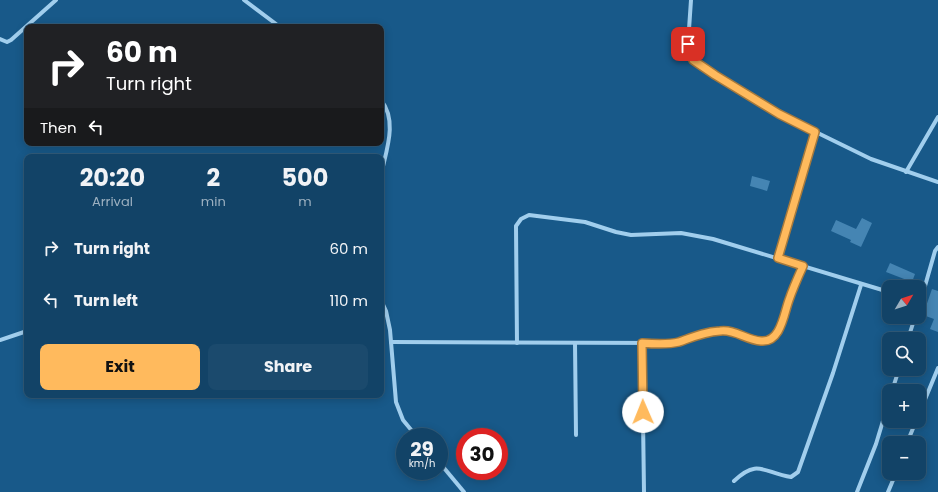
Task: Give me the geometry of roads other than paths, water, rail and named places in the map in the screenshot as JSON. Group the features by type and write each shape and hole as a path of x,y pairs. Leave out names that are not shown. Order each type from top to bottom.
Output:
{"street":[{"path":"29,24 56,0"},
{"path":"244,0 276,24"},
{"path":"692,0 688,51 693,60 779,114 815,132 871,159 938,182"},
{"path":"0,39 7,42 24,28"},
{"path":"384,104 388,110 390,123 384,160"},
{"path":"906,172 938,117"},
{"path":"778,258 815,132"},
{"path":"517,343 516,226 521,219 529,215 585,222 631,235 681,233 713,239 882,290"},
{"path":"926,281 935,251 938,247"},
{"path":"391,342 669,343 679,342 704,332 722,330 737,333 763,342 775,336 782,325 789,300 803,266"},
{"path":"734,481 752,468 765,468 790,477 798,472 833,373 861,285"},
{"path":"384,307 391,342 396,402 403,420 410,428"},
{"path":"0,340 24,332"},
{"path":"575,343 576,435"},
{"path":"642,343 644,492"},
{"path":"926,397 938,368"},
{"path":"857,492 876,444 882,424"},
{"path":"448,473 464,492"},
{"path":"888,492 893,480"}]}
